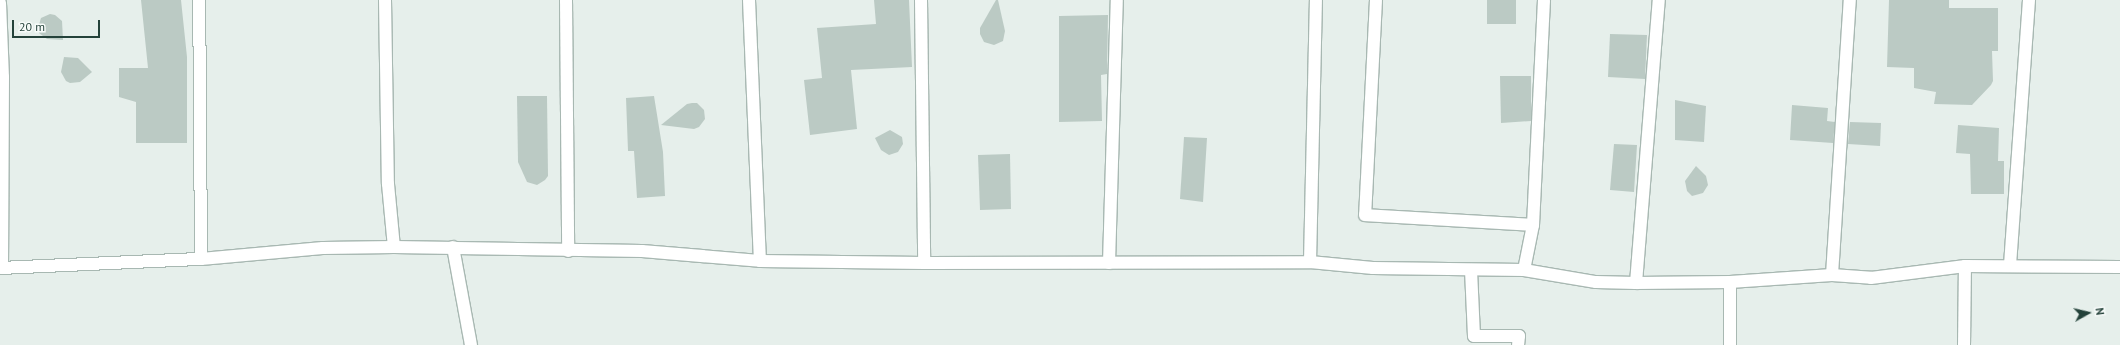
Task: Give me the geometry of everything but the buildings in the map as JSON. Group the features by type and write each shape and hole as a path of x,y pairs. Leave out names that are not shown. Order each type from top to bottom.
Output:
{"street":[{"path":"199,0 201,259"},
{"path":"386,0 388,184 394,247"},
{"path":"566,0 568,251"},
{"path":"749,0 760,261"},
{"path":"921,0 924,263"},
{"path":"1109,263 1117,0"},
{"path":"1310,262 1316,0"},
{"path":"1376,0 1365,215 1533,225"},
{"path":"1524,270 1533,225 1544,0"},
{"path":"1636,283 1659,0"},
{"path":"1832,275 1850,0"},
{"path":"2010,265 2029,0"},
{"path":"0,3 3,77 1,268 201,259 323,248 394,247 642,251 760,261 924,263 1310,262 1373,268 1524,270 1596,282 1636,283 1730,282 1832,275 1871,278 1965,266 2010,265 2120,267"},
{"path":"453,247 471,345"},
{"path":"1964,345 1965,266"},
{"path":"1471,270 1474,336 1519,336 1518,345"},
{"path":"1730,282 1730,345"}]}
